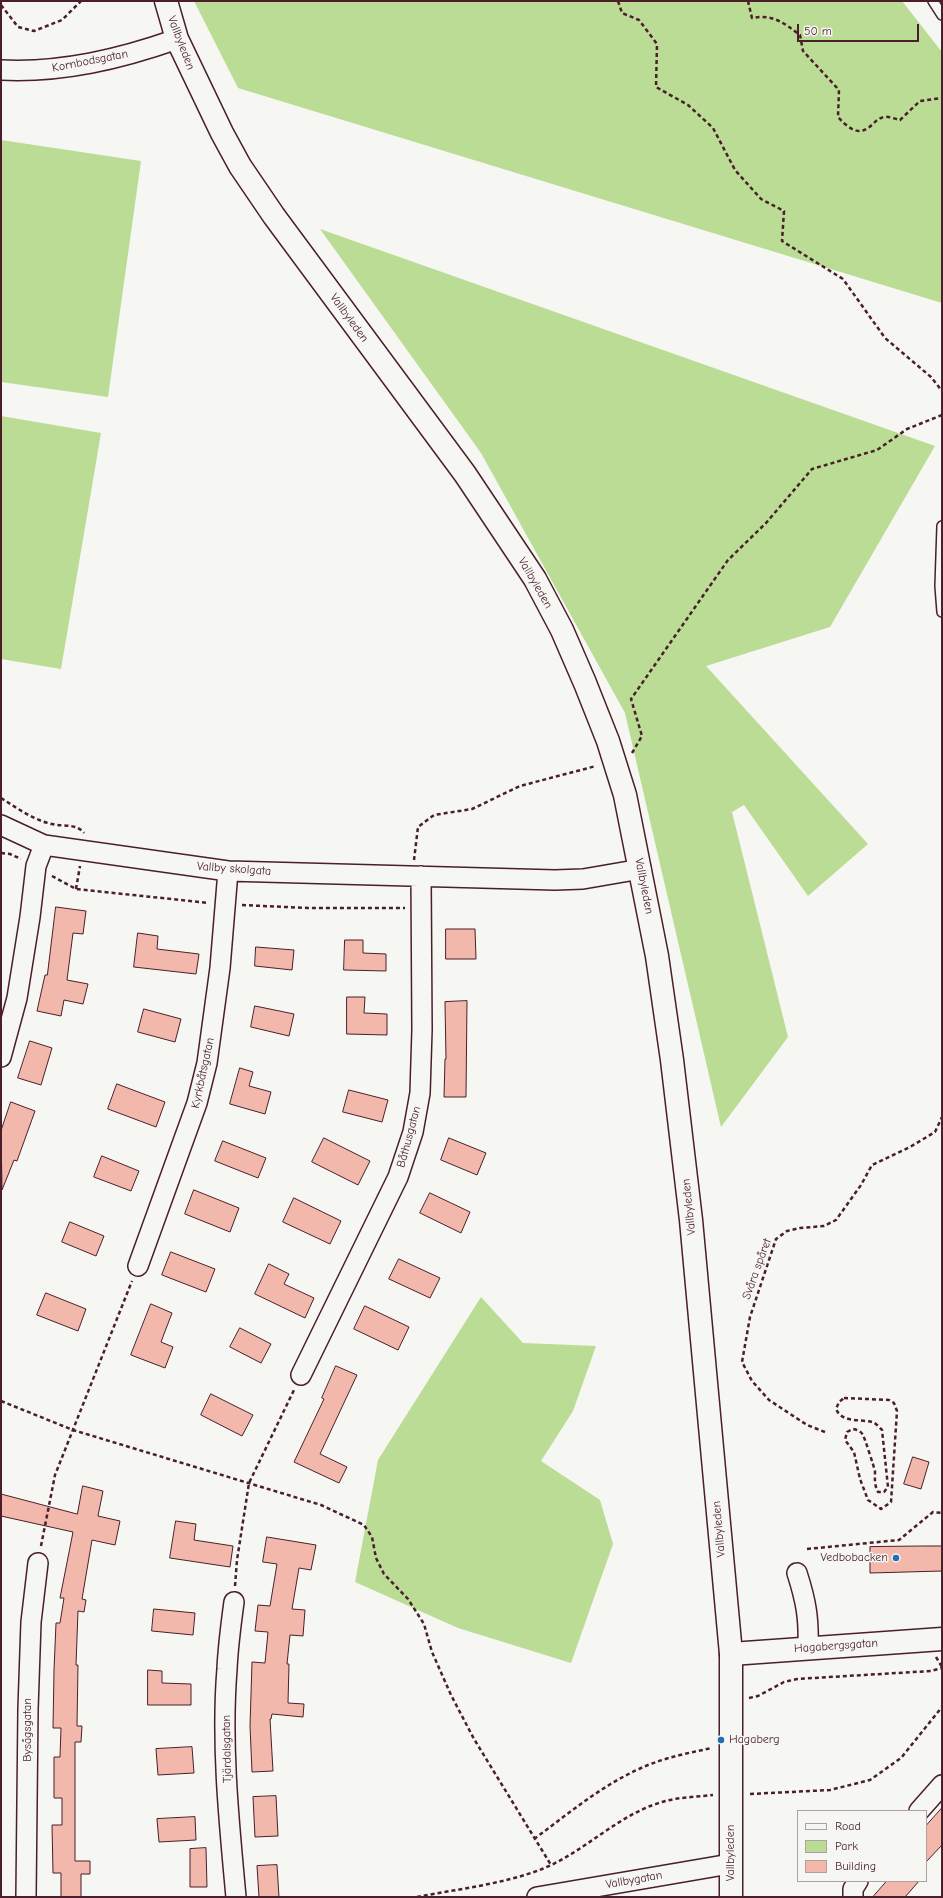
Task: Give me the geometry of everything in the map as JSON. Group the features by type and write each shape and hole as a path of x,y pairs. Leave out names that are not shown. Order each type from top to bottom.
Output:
{"main road":[{"name":"Vallbyleden","path":"166,1 177,39 222,133 240,166 274,216 465,474 535,579 568,643 608,741 625,795 641,869 657,956 672,1060 691,1220 731,1654 731,1897"},
{"name":"Hagabergsgatan","path":"731,1654 942,1639"}],"street":[{"name":"Kornbodsgatan","path":"1,70 30,72 64,69 99,62 155,47 177,39"},
{"name":"Vallby skolgata","path":"1,825 14,833 44,845 228,871 555,880 583,879 641,869"},
{"path":"1,1057 17,998 30,918 36,866 44,845"},
{"name":"Kyrkbåtsgatan","path":"138,1266 198,1103 207,1063 220,968 228,871"},
{"name":"Båthusgatan","path":"301,1376 398,1177 413,1132 420,1085 417,876"},
{"name":"Bysågsgatan","path":"26,1897 28,1693 31,1622 38,1563"},
{"path":"797,1573 805,1597 809,1622 808,1648"},
{"name":"Tjärdalsgatan","path":"234,1602 226,1669 226,1741 231,1844 236,1897"},
{"path":"920,1810 942,1785"},
{"name":"Vallbygatan","path":"537,1897 730,1864"},
{"path":"853,1897 853,1889 857,1882"}],"lane":[{"path":"933,1 942,15"},
{"path":"942,526 940,586 942,612"}],"path":[{"path":"1,4 18,27 34,31 62,20 81,1"},
{"path":"618,1 622,13 639,20 657,44 656,87 688,105 713,128 735,170 761,199 784,211 782,240 843,279 884,338 931,377 942,391"},
{"path":"748,1 752,18 765,16 784,23 800,35 803,51 839,90 838,117 847,127 858,130 868,128 874,121 885,117 900,120 920,101 942,98"},
{"path":"629,759 642,736 631,699 728,560 766,523 812,469 876,450 908,429 942,415"},
{"path":"417,876 418,827 434,815 472,809 520,786 598,766"},
{"name":"Svåra spåret","path":"825,1432 806,1425 769,1400 752,1381 742,1362 750,1317 776,1239 787,1231 800,1228 824,1226 836,1220 861,1185 872,1165 910,1147 935,1132 942,1117"},
{"path":"38,1563 55,1475 138,1266"},
{"path":"234,1602 237,1560 249,1483 301,1376"},
{"path":"844,1398 889,1400 894,1403 897,1410 894,1453 891,1502 882,1508 868,1500 860,1479 854,1452 846,1440 847,1432 853,1429 858,1430 863,1434 873,1462 874,1484 878,1492 884,1492 888,1487 882,1430 874,1422 845,1418 838,1414 836,1409 839,1402 844,1398"},
{"path":"1,1400 73,1430 321,1505 359,1522 367,1529 372,1537 376,1558 384,1574 408,1599 424,1624 432,1652 451,1695 474,1739 551,1865"},
{"path":"807,1549 899,1540 933,1512 942,1513"},
{"path":"748,1794 830,1790 870,1780 901,1758 942,1707"},
{"path":"417,1897 519,1877 551,1865 632,1814 648,1807 675,1798 719,1795"}],"green space":[{"path":"194,1 902,1 942,52 942,303 238,88"},
{"path":"1,140 141,161 108,397 1,382"},
{"path":"320,229 935,446 830,627 706,666 868,844 808,896 744,805 732,812 788,1037 721,1127 625,713 481,453"},
{"path":"1,416 101,433 61,669 1,659"},
{"path":"481,1297 523,1343 596,1346 573,1411 541,1461 600,1500 613,1544 571,1663 458,1628 355,1582 378,1460"}],"building":[{"path":"56,907 86,911 83,934 73,933 67,980 88,984 83,1004 64,1000 61,1016 37,1011 45,975 47,975"},
{"path":"446,929 475,929 476,959 446,959"},
{"path":"138,933 158,936 157,949 199,954 196,974 134,967"},
{"path":"345,940 363,940 363,953 386,954 386,971 344,970"},
{"path":"256,947 294,950 292,970 255,966"},
{"path":"347,997 365,997 364,1013 387,1014 387,1035 347,1034"},
{"path":"467,1001 466,1097 444,1097 446,1059 445,1002"},
{"path":"255,1006 294,1014 289,1036 251,1027"},
{"path":"144,1009 181,1019 175,1042 138,1032"},
{"path":"30,1041 52,1048 41,1085 18,1078"},
{"path":"240,1068 253,1072 249,1086 271,1092 265,1114 230,1104"},
{"path":"117,1084 165,1102 156,1127 108,1109"},
{"path":"349,1090 388,1100 382,1122 343,1112"},
{"path":"11,1102 35,1111 17,1161 14,1160 2,1190 1,1131"},
{"path":"324,1138 370,1161 358,1185 312,1162"},
{"path":"449,1138 486,1153 477,1175 441,1160"},
{"path":"223,1141 266,1158 258,1178 215,1161"},
{"path":"102,1156 139,1171 131,1191 94,1177"},
{"path":"194,1190 239,1208 230,1232 185,1214"},
{"path":"430,1193 470,1212 461,1233 420,1213"},
{"path":"294,1198 341,1221 330,1244 283,1222"},
{"path":"70,1222 104,1236 96,1256 62,1242"},
{"path":"171,1252 215,1269 206,1292 162,1275"},
{"path":"399,1259 440,1278 430,1298 389,1279"},
{"path":"269,1264 289,1274 284,1284 314,1298 305,1318 255,1294"},
{"path":"46,1293 86,1309 78,1331 37,1315"},
{"path":"151,1304 172,1313 161,1342 173,1347 165,1368 131,1355"},
{"path":"365,1306 409,1327 398,1350 354,1329"},
{"path":"240,1328 271,1344 261,1363 230,1347"},
{"path":"336,1366 357,1375 320,1454 347,1467 339,1483 294,1462 324,1399 322,1398"},
{"path":"211,1394 253,1415 242,1436 201,1415"},
{"path":"913,1457 929,1462 921,1489 904,1484"},
{"path":"83,1486 103,1491 98,1516 120,1521 115,1545 92,1540 82,1599 86,1600 84,1612 78,1611 76,1665 78,1665 77,1726 82,1726 81,1742 75,1742 75,1861 90,1861 90,1874 81,1874 81,1897 61,1897 61,1873 53,1873 52,1825 62,1825 62,1798 54,1798 54,1757 60,1757 61,1728 53,1728 54,1670 56,1623 60,1623 64,1598 60,1598 73,1532 1,1516 1,1494 77,1514"},
{"path":"176,1521 196,1524 194,1540 233,1546 230,1567 170,1558"},
{"path":"267,1537 316,1545 311,1570 299,1568 292,1609 305,1610 303,1636 290,1635 287,1664 289,1664 288,1703 304,1704 303,1717 272,1714 270,1719 273,1771 252,1772 250,1726 252,1662 265,1663 268,1632 255,1631 258,1605 270,1606 277,1564 263,1562"},
{"name":"Vedbobacken","path":"942,1546 942,1571 870,1573 870,1547"},
{"path":"154,1609 195,1613 193,1635 152,1631"},
{"path":"148,1670 162,1671 162,1683 191,1684 191,1705 148,1705"},
{"path":"192,1747 194,1773 158,1775 156,1749"},
{"path":"276,1796 278,1836 255,1837 253,1797"},
{"path":"942,1808 942,1845 927,1861 927,1825"},
{"path":"195,1817 196,1840 159,1842 157,1819"},
{"path":"206,1848 207,1887 190,1887 190,1849"},
{"path":"277,1865 279,1897 259,1897 257,1866"},
{"path":"886,1882 918,1882 905,1897 873,1897"}],"place":[{"name":"Vedbobacken","path":"896,1558"},
{"name":"Hagaberg","path":"721,1740"}]}
